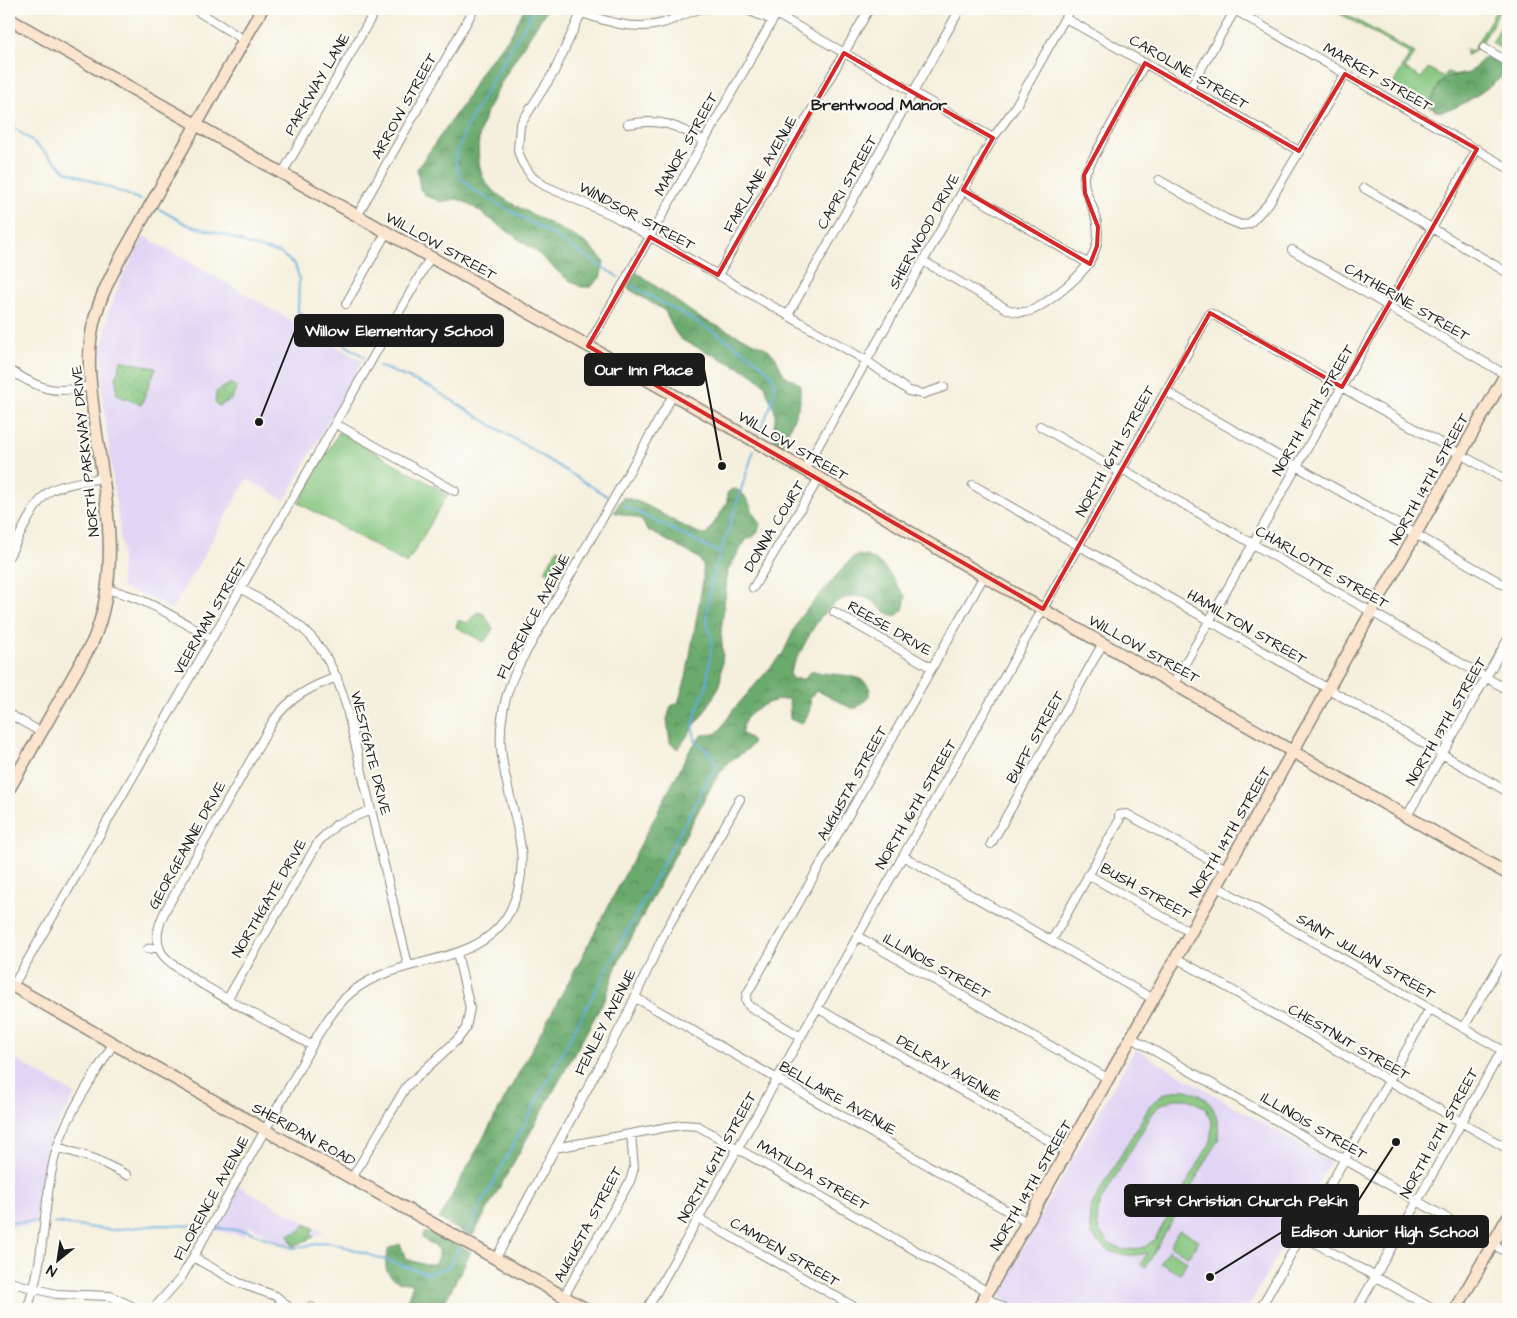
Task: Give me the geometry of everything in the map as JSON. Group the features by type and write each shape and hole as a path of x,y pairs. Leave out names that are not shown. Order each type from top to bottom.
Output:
{"main road":[{"name":"NORTH PARKWAY DRIVE","path":"9,789 92,644 102,618 109,590 111,552 90,386 91,335 102,296 262,9"},
{"name":"WILLOW STREET","path":"9,19 805,469 984,576 1508,874"},
{"name":"NORTH 14TH STREET","path":"978,1309 1216,886 1294,752 1460,453 1507,373"},
{"name":"SHERIDAN ROAD","path":"11,985 265,1130 586,1309"},
{"path":"1456,1309 1508,1216"}],"street":[{"path":"194,9 244,40"},
{"name":"PARKWAY LANE","path":"282,174 376,9"},
{"name":"ARROW STREET","path":"357,216 474,9"},
{"path":"582,11 611,23 641,26 662,23 700,9"},
{"path":"745,9 776,14 992,138"},
{"name":"FAIRLANE AVENUE","path":"718,275 870,9"},
{"name":"CAPRI STREET","path":"788,315 960,9"},
{"name":"SHERWOOD DRIVE","path":"805,469 992,138 1014,109 1070,9"},
{"path":"1190,88 1234,9"},
{"name":"MARKET STREET","path":"1234,9 1508,168"},
{"name":"WINDSOR STREET","path":"582,11 554,72 522,120 518,140 520,157 528,172 541,184 598,207 788,315 866,361 912,393 924,394 944,387"},
{"name":"MANOR STREET","path":"588,346 776,14"},
{"name":"CAROLINE STREET","path":"1065,18 1299,151"},
{"path":"1484,48 1508,62"},
{"path":"923,261 1007,309 1022,313 1034,310 1079,276 1089,264 1097,246 1098,227 1093,210 1084,194 1084,175 1145,63"},
{"path":"1159,180 1226,219 1241,225 1249,224 1269,203 1345,74"},
{"path":"628,124 658,121 676,126 704,141"},
{"name":"NORTH 15TH STREET","path":"1174,683 1477,150"},
{"path":"1364,188 1508,273"},
{"path":"963,190 1089,264"},
{"path":"346,304 386,233"},
{"name":"CATHERINE STREET","path":"1292,250 1387,307 1507,373"},
{"name":"VEERMAN STREET","path":"11,985 242,589 430,258"},
{"name":"NORTH 16TH STREET","path":"647,1309 1210,313 1342,387"},
{"path":"9,371 52,390 64,392 90,386"},
{"path":"1342,387 1508,481"},
{"path":"1165,391 1508,587"},
{"name":"FLORENCE AVENUE","path":"153,1309 174,1288 193,1257 312,1046 334,1012 350,994 377,976 408,965 457,954 478,944 499,926 516,899 521,880 522,847 503,769 500,747 502,720 508,690 521,661 673,395"},
{"path":"336,424 455,491"},
{"name":"CHARLOTTE STREET","path":"1040,426 1253,543 1508,690"},
{"path":"9,556 48,492 63,486 102,478"},
{"name":"DONNA COURT","path":"753,588 819,478"},
{"name":"HAMILTON STREET","path":"973,486 1508,792"},
{"name":"AUGUSTA STREET","path":"800,1037 746,1004 748,994 984,576"},
{"name":"WESTGATE DRIVE","path":"242,589 302,626 324,651 337,677 408,965"},
{"path":"109,590 152,603 212,639"},
{"name":"REESE DRIVE","path":"834,612 932,668"},
{"name":"NORTH 13TH STREET","path":"1408,816 1508,639"},
{"name":"BUFF STREET","path":"991,844 1103,643"},
{"name":"GEORGEANNE DRIVE","path":"159,947 159,926 165,911 273,721 295,697 310,688 337,677"},
{"path":"9,714 41,732"},
{"name":"FENLEY AVENUE","path":"496,1258 636,998 664,934 740,799"},
{"name":"NORTHGATE DRIVE","path":"228,998 319,841 337,824 371,810"},
{"path":"1052,940 1119,821 1119,814 1127,814 1226,869"},
{"path":"903,856 1153,999"},
{"name":"BUSH STREET","path":"1088,875 1190,932"},
{"name":"SAINT JULIAN STREET","path":"1216,886 1502,1050"},
{"name":"ILLINOIS STREET","path":"857,936 1109,1079"},
{"path":"148,949 159,947 162,954 174,965 312,1046"},
{"path":"352,1178 406,1087 461,1036 466,1028 470,1017 470,1008 457,954"},
{"name":"CHESTNUT STREET","path":"1176,958 1508,1149"},
{"path":"1464,1027 1503,959"},
{"name":"BELLAIRE AVENUE","path":"636,998 1027,1222"},
{"name":"DELRAY AVENUE","path":"817,1008 1067,1151"},
{"path":"1260,1309 1430,1008"},
{"name":"ILLINOIS STREET","path":"1132,1038 1508,1254"},
{"path":"27,1309 42,1255 51,1176 58,1147 68,1123 113,1044"},
{"name":"NORTH 12TH STREET","path":"1357,1309 1502,1050"},
{"name":"MATILDA STREET","path":"555,1148 688,1125 706,1130 987,1294 1006,1309"},
{"name":"AUGUSTA STREET","path":"564,1296 632,1176 634,1158 631,1134"},
{"path":"58,1147 95,1159 127,1175"},
{"name":"CAMDEN STREET","path":"698,1218 858,1309"},
{"path":"1301,1235 1433,1309"},
{"path":"193,1257 239,1283 276,1296 290,1309"},
{"path":"9,1282 56,1294 110,1296 138,1309"}],"highlighted area":[{"path":"844,53 993,138 963,190 1090,264 1097,246 1098,227 1085,193 1084,175 1145,63 1299,151 1345,74 1477,149 1342,387 1210,313 1043,609 588,346 650,237 718,275"}],"shaded area":[{"path":"144,236 362,361 285,500 247,479 172,610 151,598 121,588 122,550 101,384 102,351 108,313 121,280"},
{"path":"1135,1049 1330,1162 1247,1309 1023,1309 996,1294"},
{"path":"9,1056 75,1094 54,1131 46,1152 35,1226 9,1227"},
{"path":"239,1186 324,1233 293,1246 277,1241 250,1226 243,1236 214,1230"}],"green space":[{"path":"524,9 547,9 499,86 484,118 479,144 481,171 485,181 497,194 521,209 578,238 599,255 604,262 600,278 591,287 581,287 564,277 534,250 469,204 457,199 442,202 426,196 420,189 417,169 464,102 483,69 511,35"},
{"path":"1332,9 1337,9 1415,53 1405,69 1421,78 1428,68 1444,77 1447,72 1456,75 1441,81 1432,106 1436,111 1392,86 1410,54"},
{"path":"1497,9 1500,9 1481,44 1471,54 1466,55 1466,49 1472,52"},
{"path":"1508,14 1508,53 1492,43"},
{"path":"1486,56 1495,58 1505,65 1507,67 1505,74 1482,92 1462,104 1452,109 1436,111 1431,100 1441,81 1452,76 1469,73"},
{"path":"636,272 700,318 768,349 776,358 784,375 800,384 800,403 782,447 775,444 773,435 775,413 766,386 749,372 682,340 675,332 665,311 627,288"},
{"path":"121,360 156,368 141,405 117,395 116,378"},
{"path":"231,383 237,388 232,399 219,406 215,403 216,392"},
{"path":"339,432 448,494 407,564 299,503"},
{"path":"732,489 737,490 746,497 760,524 757,533 746,540 728,570 721,633 723,654 720,685 707,708 678,749 670,743 667,719 671,706 678,703 686,678 703,581 703,566 699,558 646,529 644,524 637,518 614,512 623,497 644,504 685,527 706,535 727,503 727,493"},
{"path":"557,549 564,553 551,575 545,571"},
{"path":"857,555 874,559 886,570 906,597 903,610 896,616 887,613 872,601 863,597 842,599 825,612 818,621 795,661 790,674 792,679 805,679 809,673 815,671 861,679 871,689 868,698 857,708 851,708 816,690 810,698 808,715 801,724 790,719 789,699 766,704 758,708 746,719 742,734 750,738 753,743 747,750 728,762 713,783 617,965 606,997 472,1237 439,1219 576,968 691,748 702,735 715,734 720,730 733,710 783,653 800,617 852,558"},
{"path":"477,612 484,614 493,629 484,642 456,627 458,620 467,623"},
{"path":"1182,1089 1200,1095 1206,1100 1212,1106 1218,1121 1218,1140 1146,1267 1141,1264 1147,1253 1121,1254 1110,1251 1101,1245 1094,1236 1090,1226 1090,1214 1094,1201 1151,1104 1163,1094","holes":["1175,1099 1188,1099 1206,1108 1212,1125 1210,1143 1155,1239 1143,1248 1123,1250 1108,1243 1097,1224 1099,1204 1153,1113 1160,1105"]},
{"path":"305,1224 314,1228 310,1234 314,1237 293,1246 288,1235 300,1231"},
{"path":"433,1230 471,1252 441,1309 404,1309 413,1284 392,1278 386,1269 386,1256 389,1248 400,1244 406,1259 426,1265 436,1263 439,1249 422,1238 424,1233"},
{"path":"1179,1230 1199,1240 1189,1257 1170,1246"},
{"path":"1168,1250 1187,1261 1180,1274 1160,1263"}],"waterway":[{"path":"534,9 466,127 455,160 460,176 473,190 553,235 618,277"},
{"path":"9,125 30,139 66,171 141,200"},
{"path":"159,209 188,225 280,253 295,265 299,277 298,311 314,324 364,357"},
{"path":"632,286 711,330 754,358 768,371 774,381 774,394 759,433"},
{"path":"379,366 430,387 607,496"},
{"path":"466,1234 716,764 710,754 695,740 693,729 697,709 706,688 712,641 707,620 710,585 754,450"},
{"path":"625,506 720,553"},
{"path":"9,1222 37,1222"},
{"path":"54,1223 111,1230 159,1225 199,1226"},
{"path":"216,1228 247,1231 293,1248 327,1242 337,1244 428,1274 449,1267 460,1245"}],"place":[{"name":"Willow Elementary School","path":"259,422"},
{"name":"Our Inn Place","path":"722,466"},
{"name":"First Christian Church Pekin","path":"1396,1142"},
{"name":"Edison Junior High School","path":"1210,1277"}],"district":[{"name":"Brentwood Manor","path":"879,104"}]}
